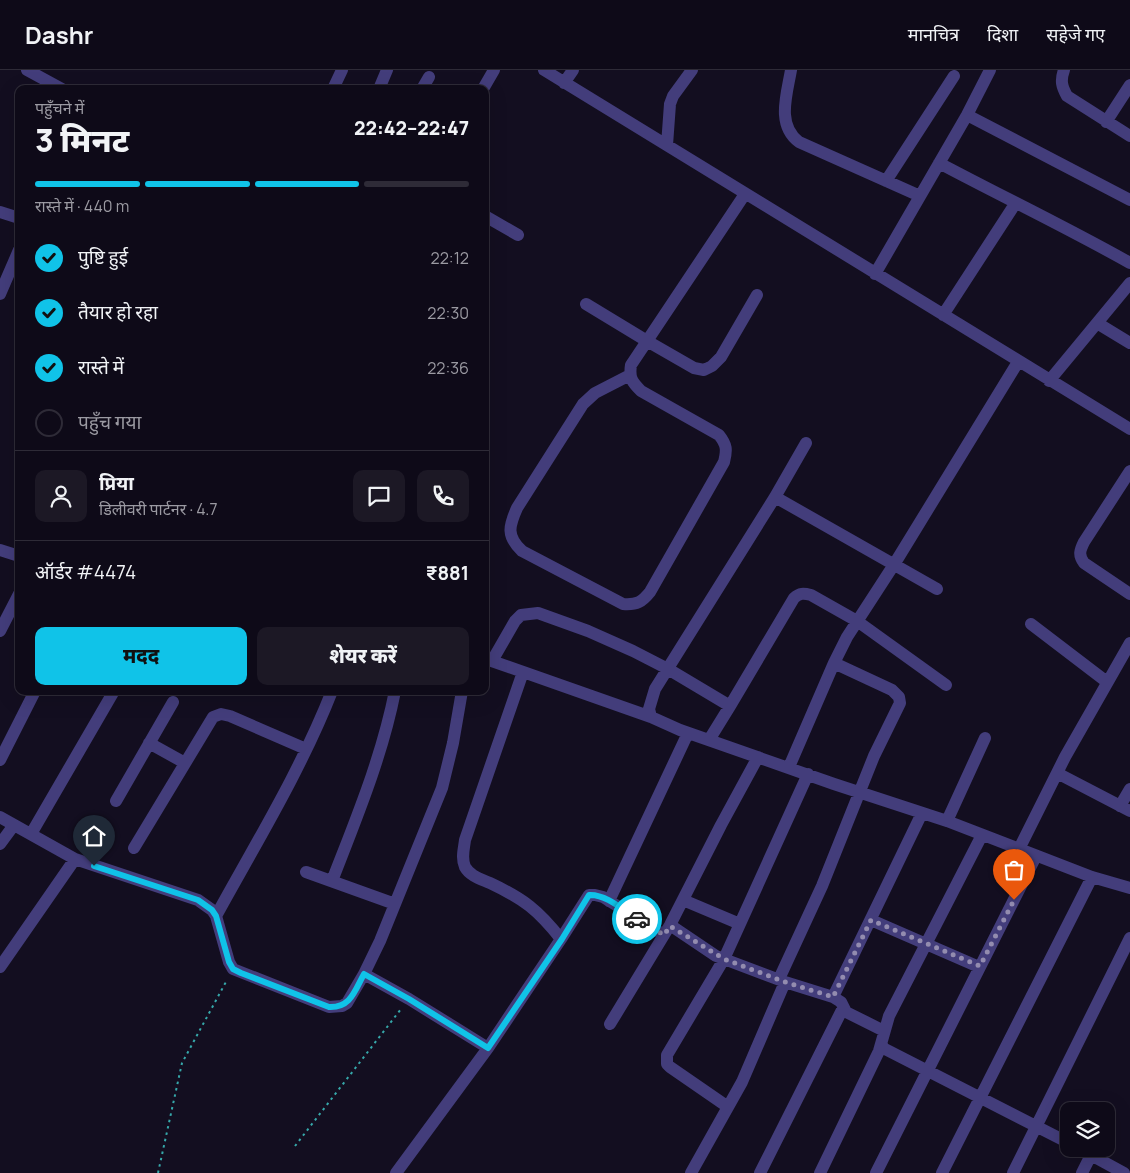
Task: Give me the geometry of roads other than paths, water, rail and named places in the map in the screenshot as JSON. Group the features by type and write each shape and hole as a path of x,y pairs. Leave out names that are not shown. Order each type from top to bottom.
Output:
{"street":[{"path":"27,70 55,85"},
{"path":"335,85 342,70"},
{"path":"381,85 387,70"},
{"path":"485,85 494,70"},
{"path":"544,70 1130,429"},
{"path":"564,83 573,70"},
{"path":"667,145 670,104 673,96 692,70"},
{"path":"792,70 784,107 785,125 791,136 799,142 920,196"},
{"path":"875,274 967,115 990,70"},
{"path":"1064,70 1061,78 1062,86 1067,96 1130,136"},
{"path":"886,181 954,76"},
{"path":"424,85 429,77"},
{"path":"1106,122 1130,85"},
{"path":"967,115 1130,200"},
{"path":"939,162 1016,204 1080,234 1130,263"},
{"path":"630,375 595,393 583,404 517,508 511,521 510,533 513,543 522,551 623,604 634,605 643,601 650,592 724,462 727,451 725,443 719,435 641,390 632,382 630,375 631,366 745,194"},
{"path":"943,316 1016,204"},
{"path":"0,212 15,217"},
{"path":"489,218 518,236"},
{"path":"0,294 15,259"},
{"path":"1049,381 1130,283"},
{"path":"586,304 647,342 694,368 704,370 712,366 721,357 757,295"},
{"path":"1096,323 1130,343"},
{"path":"789,768 834,663 857,621 895,563 1018,362"},
{"path":"651,717 649,709 650,700 655,689 775,497 806,443"},
{"path":"1130,471 1084,542 1080,551 1080,557 1084,563 1130,594"},
{"path":"775,497 937,588"},
{"path":"0,550 15,555"},
{"path":"709,740 794,598 799,594 811,595 857,621 946,685"},
{"path":"0,632 15,602"},
{"path":"730,706 668,669 588,631 538,613 521,615 489,660 651,717 688,733 859,793 947,821 1092,877 1130,888"},
{"path":"1031,624 1107,682"},
{"path":"1019,849 1057,773 1130,643"},
{"path":"691,1173 742,1082 874,756 900,703 899,698 892,690 834,663"},
{"path":"523,672 465,840 462,855 465,866 472,875 526,902 544,918 562,939"},
{"path":"0,760 32,695"},
{"path":"31,834 112,695"},
{"path":"216,916 283,796 330,695"},
{"path":"332,881 376,767 394,695"},
{"path":"0,817 75,859 151,886 198,900 212,910 216,916 229,962 233,969 329,1007 336,1008 347,1003 364,974 395,904 442,788 461,695"},
{"path":"116,801 173,702"},
{"path":"134,848 213,717 221,714 230,716 306,749"},
{"path":"609,901 688,733"},
{"path":"947,821 985,738"},
{"path":"149,742 185,763"},
{"path":"610,1024 667,930 758,757"},
{"path":"1057,773 1125,809 1130,789"},
{"path":"728,1107 670,1067 666,1059 724,959 808,774"},
{"path":"833,997 922,813"},
{"path":"0,844 14,825"},
{"path":"820,1173 882,1045 889,1016 982,835"},
{"path":"876,1173 1036,856"},
{"path":"0,967 75,859"},
{"path":"306,872 395,904"},
{"path":"942,1173 1092,877"},
{"path":"396,1173 488,1048 562,939 589,895 596,895 609,901 724,959 833,997 841,1002 842,1008 760,1173"},
{"path":"683,900 740,924"},
{"path":"871,920 980,966"},
{"path":"1012,1173 1130,938"},
{"path":"364,974 409,999 488,1048"},
{"path":"842,1008 846,1012 884,1031"},
{"path":"882,1045 883,1048 927,1072 1060,1139"},
{"path":"1082,1173 1085,1157"},
{"path":"1095,1157 1124,1173"}]}
